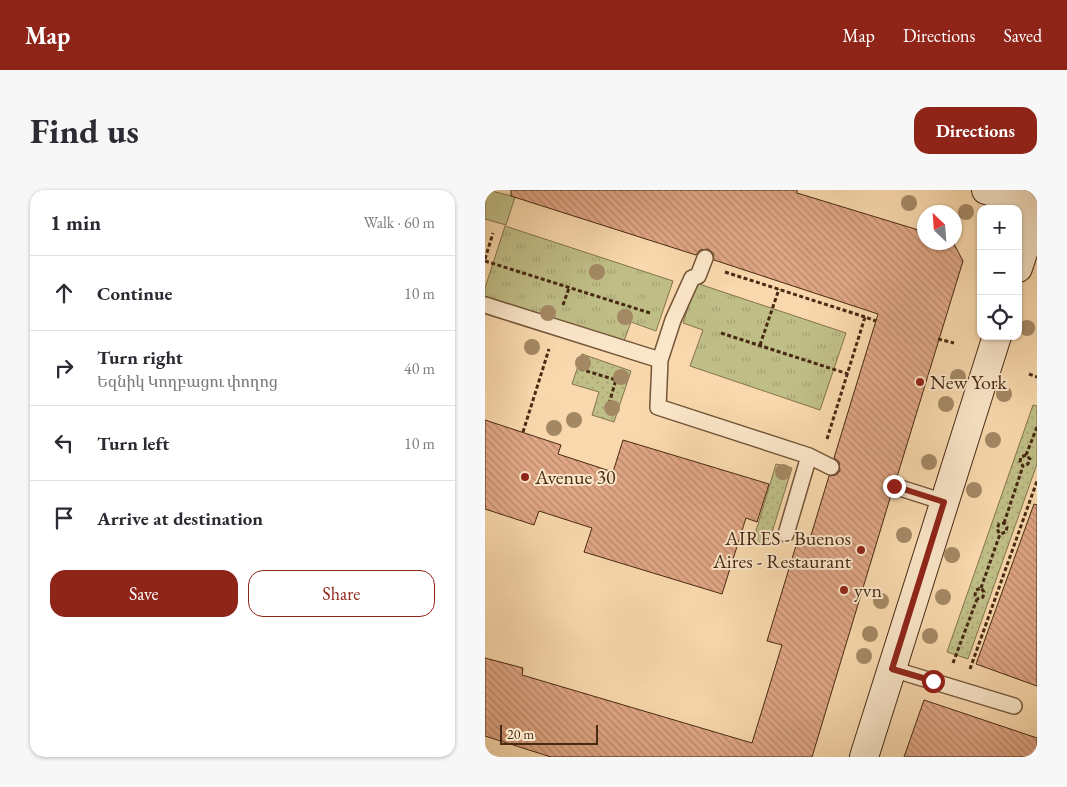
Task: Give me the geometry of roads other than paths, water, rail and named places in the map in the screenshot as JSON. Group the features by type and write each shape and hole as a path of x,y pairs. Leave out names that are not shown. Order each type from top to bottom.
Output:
{"street":[{"path":"986,190 1037,208 1022,255"},
{"path":"864,757 996,340"}],"lane":[{"path":"704,261 698,276 692,278 673,320 660,360 658,407 820,462 786,534"},
{"path":"485,305 660,360"},
{"path":"894,486 944,502"},
{"path":"892,669 1014,706"}],"place":[{"name":"New York","path":"920,382"},
{"name":"Avenue 30","path":"525,477"},
{"name":"AIRES - Buenos Aires - Restaurant","path":"861,550"},
{"name":"yvn","path":"844,590"}]}
